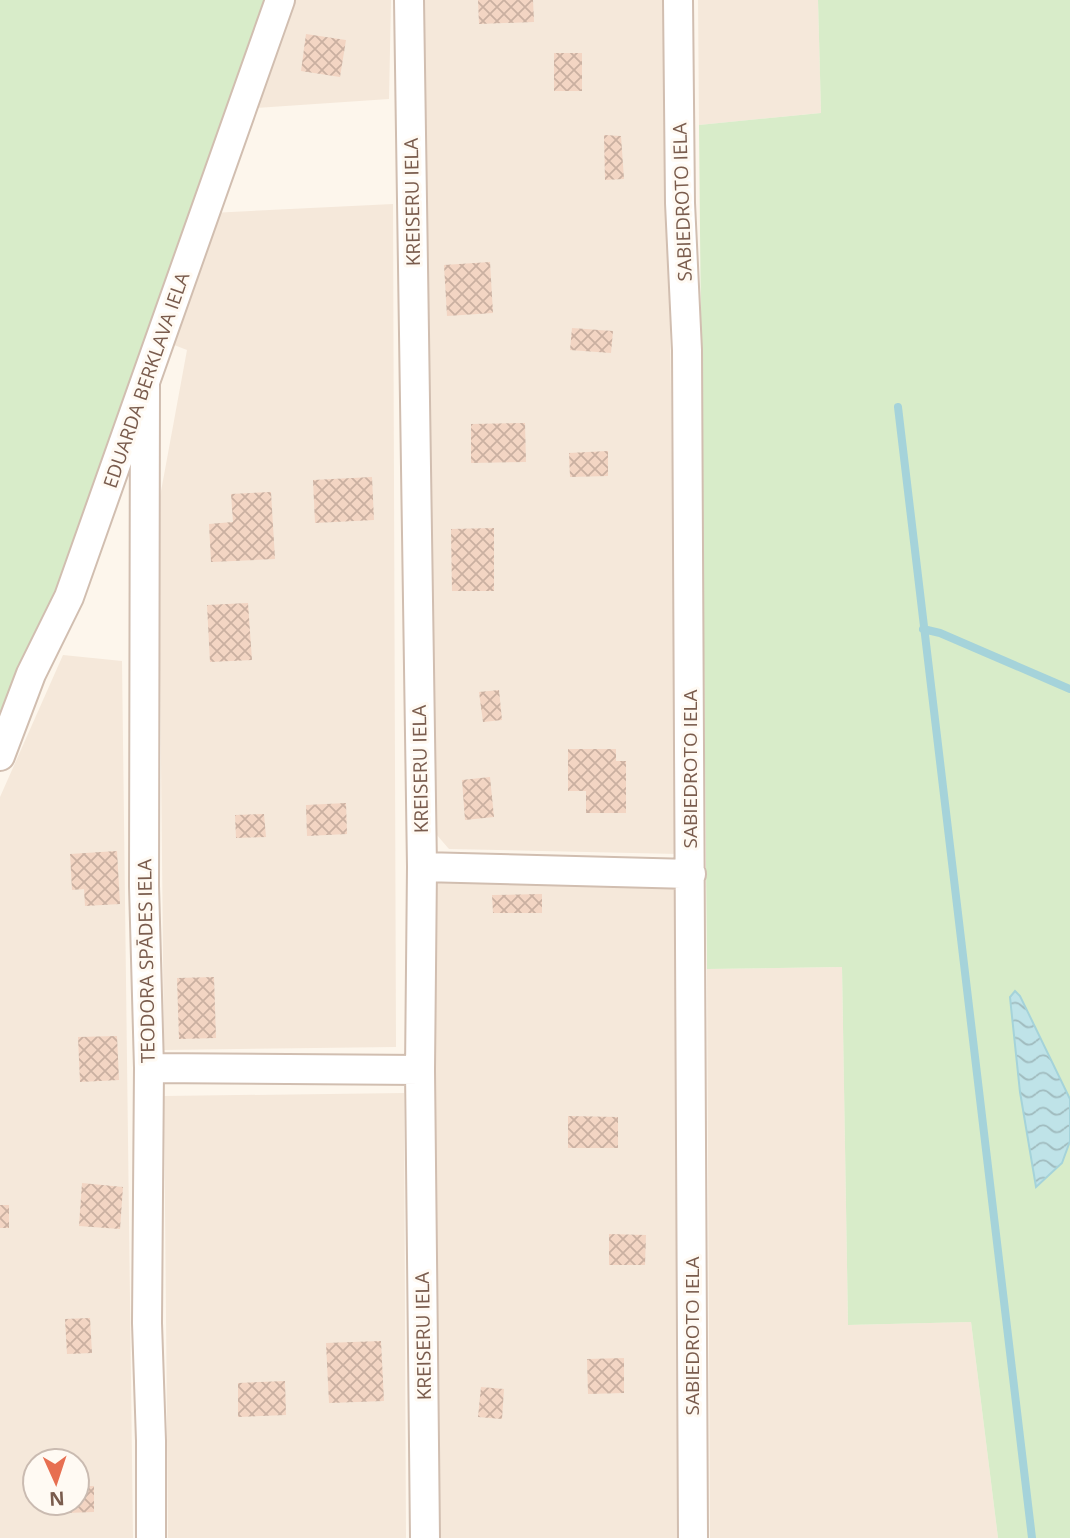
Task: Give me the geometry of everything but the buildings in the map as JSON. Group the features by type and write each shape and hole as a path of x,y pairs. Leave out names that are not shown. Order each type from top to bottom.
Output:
{"street":[{"name":"EDUARDA BERKLAVA IELA","path":"0,756 32,674 69,597 280,0"},
{"name":"KREISERU IELA","path":"409,0 422,867 420,1070 425,1538"},
{"name":"SABIEDROTO IELA","path":"678,0 680,204 687,350 693,1538"},
{"name":"TEODORA SPĀDES IELA","path":"145,383 144,886 149,1068 147,1323 151,1441 150,1538"},
{"path":"422,867 691,874"},
{"path":"149,1068 420,1070"}],"shaded area":[{"path":"292,0 391,0 389,99 256,108"},
{"path":"423,0 665,0 678,854 449,849 436,834"},
{"path":"698,0 818,0 821,113 699,125"},
{"path":"393,204 396,1047 164,1050 160,666 155,524 187,350 169,343 211,213"},
{"path":"63,655 122,661 133,1538 0,1538 0,797"},
{"path":"434,879 678,887 678,1538 439,1538"},
{"path":"842,967 848,1325 971,1322 998,1538 710,1538 707,969"},
{"path":"404,1093 406,1538 168,1538 164,1096"}],"green space":[{"path":"0,0 265,0 56,591 0,718"},
{"path":"818,0 1070,0 1070,1538 998,1538 971,1322 848,1325 842,967 707,969 699,125 821,113"}],"water":[{"path":"1015,991 1020,996 1070,1099 1070,1141 1062,1163 1036,1187 1020,1092 1010,997"}],"waterway":[{"path":"898,407 1032,1538"},
{"path":"923,629 940,633 1070,689"}]}
